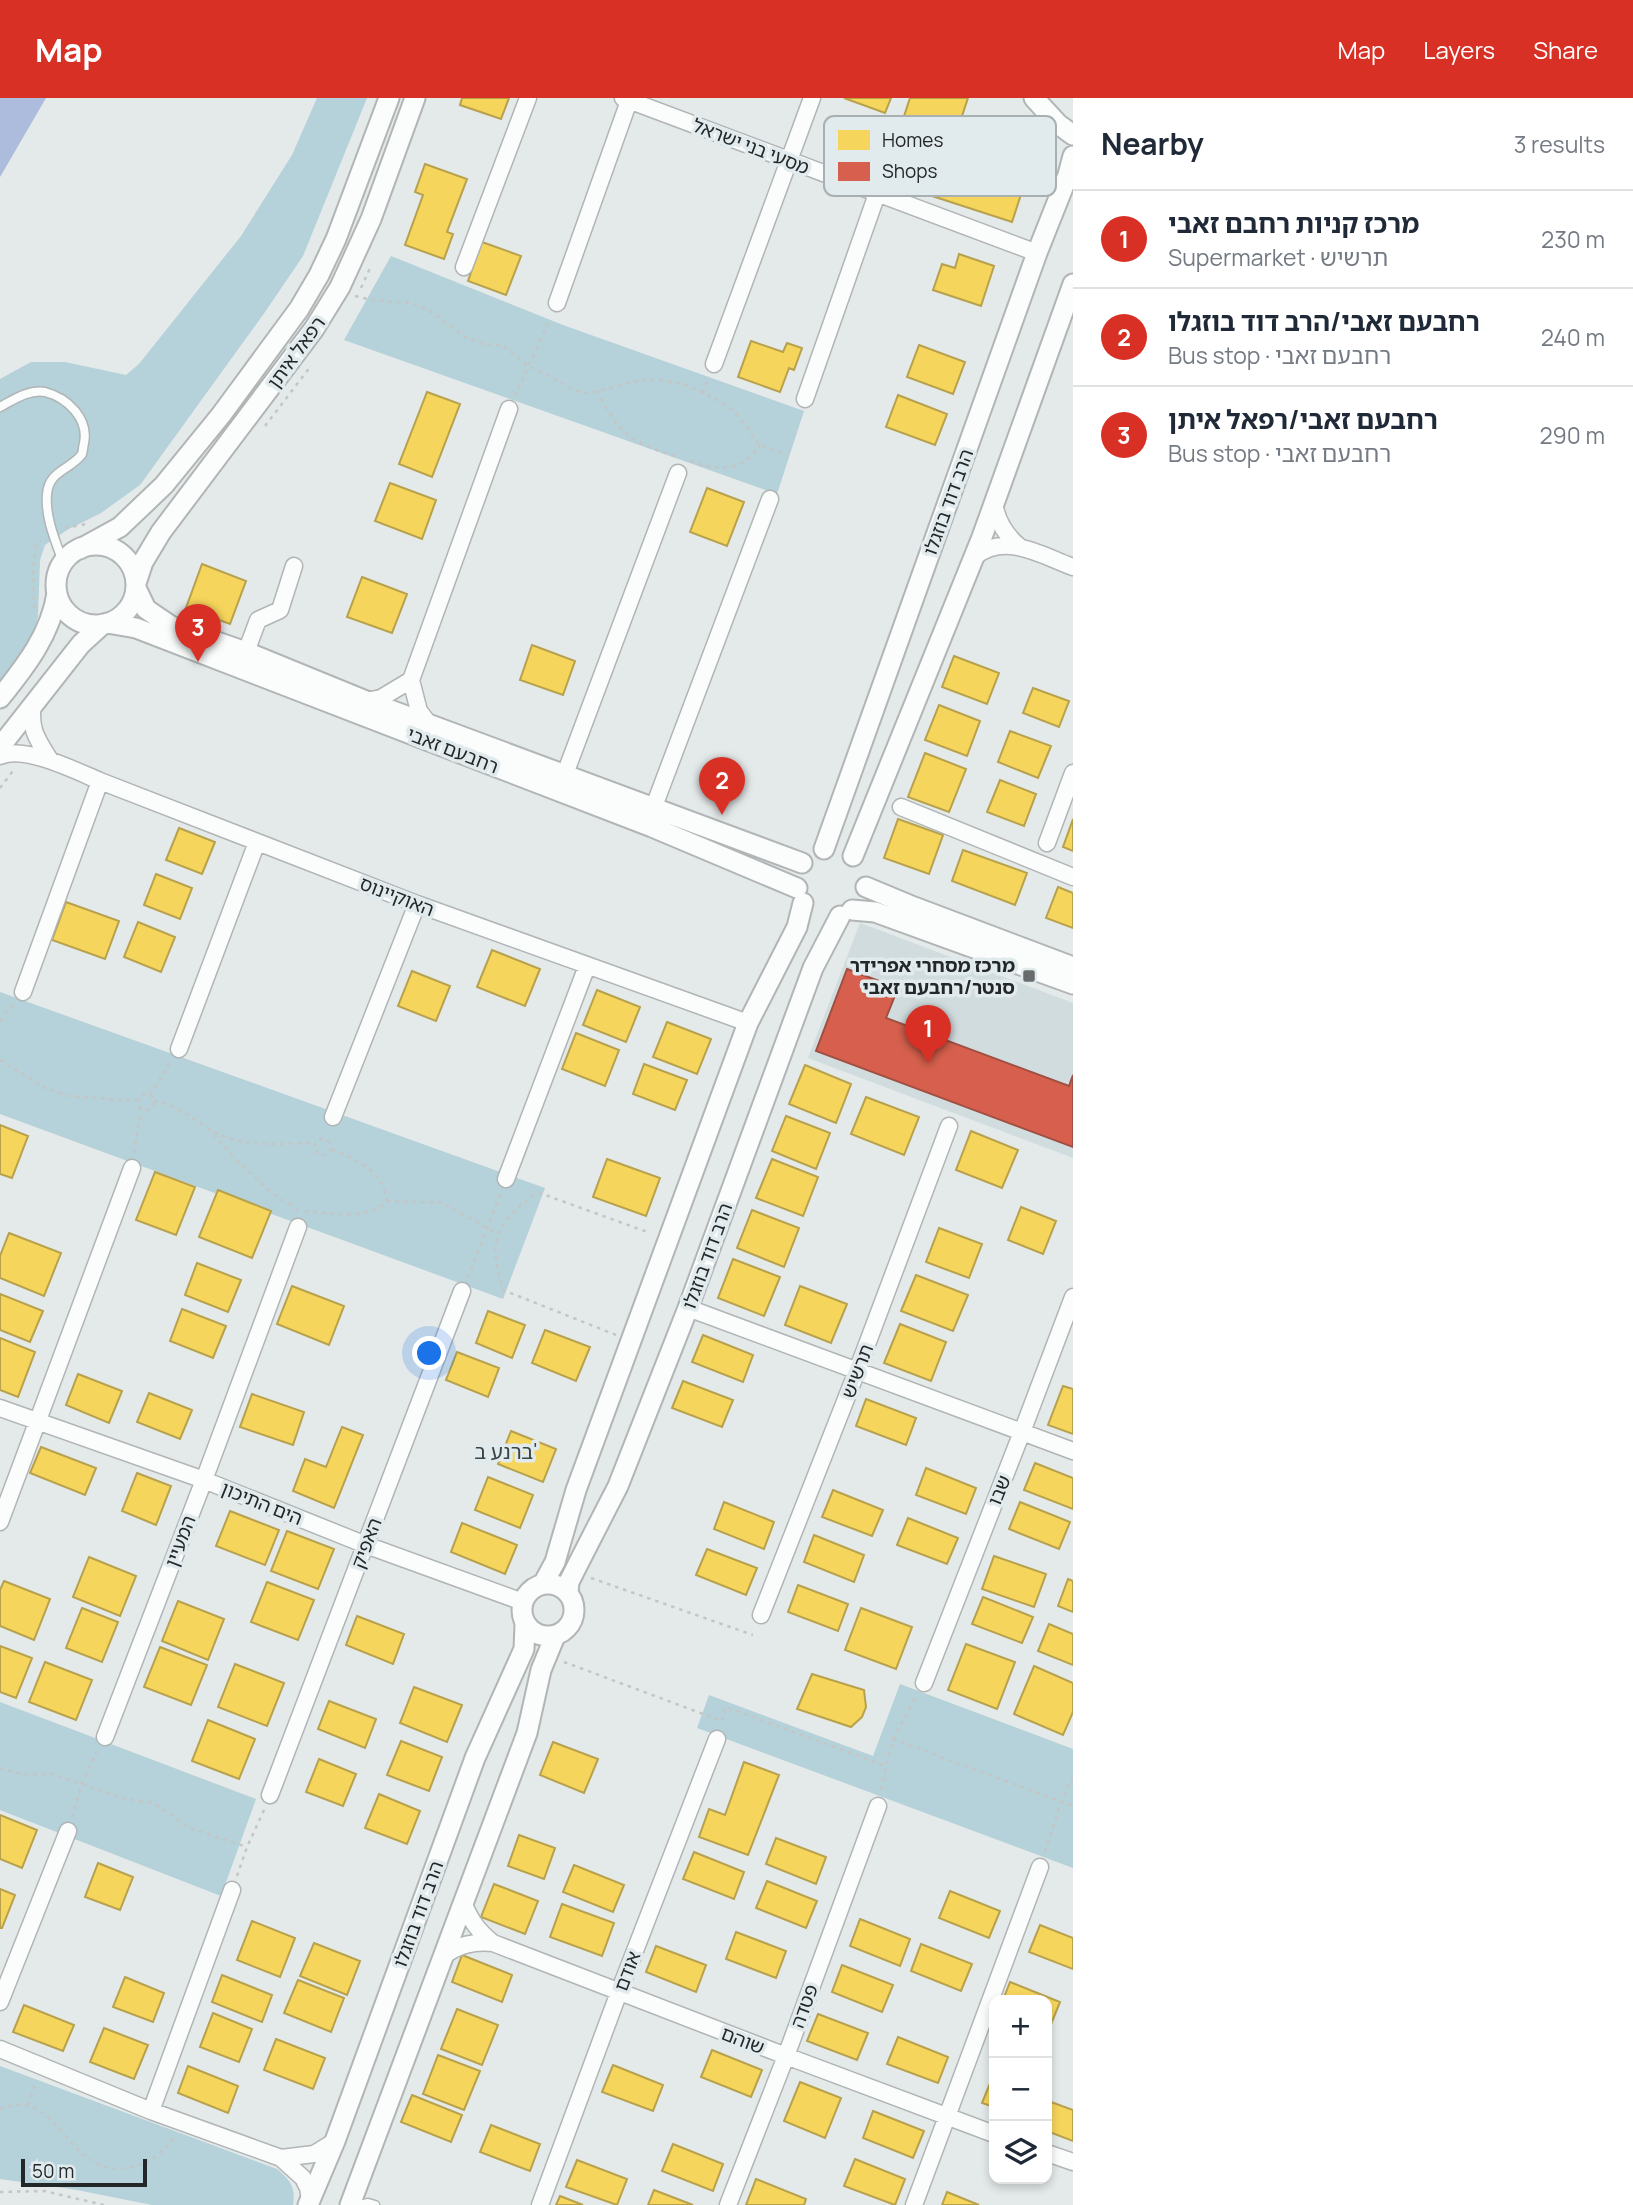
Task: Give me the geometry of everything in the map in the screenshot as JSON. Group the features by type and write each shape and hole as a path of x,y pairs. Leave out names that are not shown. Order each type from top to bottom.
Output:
{"street":[{"name":"רפאל איתן","path":"80,549 120,527 164,485 221,415 299,309 336,239 389,98"},
{"name":"רפאל איתן","path":"136,585 143,562 162,532 314,329 340,287 371,219 415,98"},
{"path":"464,267 528,98"},
{"path":"714,364 812,98"},
{"path":"1034,98 1051,116"},
{"path":"557,303 628,99"},
{"name":"מסעי בני ישראל","path":"628,99 824,174"},
{"path":"1056,122 1073,135"},
{"name":"הרב דוד בוזגלו","path":"824,849 1037,253 1069,176 1073,156"},
{"path":"805,399 876,196"},
{"name":"מסעי בני ישראל","path":"882,196 1037,253"},
{"path":"853,856 974,557 1073,284"},
{"path":"429,724 419,710 411,680 509,410"},
{"path":"565,774 678,473"},
{"path":"653,808 770,499"},
{"path":"994,503 996,516 1002,527 1020,547"},
{"path":"974,557 993,545 1004,544 1020,547 1073,567"},
{"path":"0,698 18,676 44,635 54,612 57,577 63,562 80,549 103,545 121,553 132,568 136,585 134,598 127,610 116,620 105,623 91,624 74,618 64,609 57,593"},
{"path":"246,652 258,620 280,610 293,566"},
{"name":"רחבעם זאבי","path":"136,585 146,609 171,626 803,863"},
{"path":"0,747 80,643 105,623"},
{"name":"רחבעם זאבי","path":"105,623 136,628 652,827 800,895"},
{"path":"366,701 381,698 411,680"},
{"path":"33,703 31,715 34,733 50,760"},
{"name":"האוקיינוס","path":"0,756 6,753 19,754 50,760 417,904 748,1023"},
{"path":"1047,843 1073,773"},
{"path":"23,992 100,781"},
{"path":"901,807 1073,877"},
{"path":"179,1049 257,842"},
{"path":"543,1584 555,1562 583,1473 748,1023 797,927 800,895 798,870 814,852 840,849 853,856 862,867 866,887 862,897 846,913"},
{"path":"866,887 1073,967"},
{"path":"800,895 819,915 875,912 1073,984"},
{"path":"333,1117 417,904"},
{"name":"הרב דוד בוזגלו","path":"568,1593 569,1582 618,1486 688,1308 813,968 846,913"},
{"path":"506,1179 587,966"},
{"name":"תרשיש","path":"761,1615 949,1126"},
{"path":"0,1522 132,1168"},
{"name":"המעיין","path":"105,1737 298,1227"},
{"name":"האפיק","path":"270,1795 462,1291"},
{"name":"שבו","path":"924,1683 1073,1297"},
{"path":"688,1308 1073,1451"},
{"name":"הים התיכון","path":"0,1408 204,1480 366,1545 523,1602"},
{"path":"543,1584 552,1584 568,1593 575,1609 573,1618 563,1632 555,1636 537,1635 525,1624 522,1616 523,1602 529,1592 543,1584"},
{"name":"הרב דוד בוזגלו","path":"309,2202 335,2141 475,1758 524,1649 525,1624"},
{"name":"הרב דוד בוזגלו","path":"350,2205 527,1733 541,1670 555,1636"},
{"name":"אודם","path":"540,2205 717,1739"},
{"name":"פטדה","path":"728,2205 878,1806"},
{"path":"0,2002 68,1831"},
{"path":"914,2205 1040,1867"},
{"path":"151,2112 232,1890"},
{"name":"שוהם","path":"463,1902 479,1932 493,1943 989,2132"},
{"name":"שוהם","path":"442,1957 467,1944 493,1943"},
{"path":"0,2049 151,2112 281,2158 303,2178 308,2188 309,2202"},
{"path":"281,2158 314,2154 335,2141"},
{"path":"1052,2155 1073,2162"}],"lane":[{"path":"0,407 24,394 45,392 71,405 81,418 85,436 82,454 53,477 47,491 47,513 63,562"},
{"path":"360,2205 375,2205"}],"path":[{"path":"340,287 356,296 411,303 428,310 466,337 482,344 502,345 529,366 577,391 589,393 641,380 662,380 686,385 734,411 760,444 787,455"},
{"path":"509,410 557,303"},
{"path":"597,391 611,417 623,432 643,446 710,468 730,468 755,454 760,444"},
{"path":"0,788 6,780"},
{"path":"0,1021 23,992"},
{"path":"150,1095 179,1049"},
{"path":"0,1059 45,1088 69,1096 138,1101"},
{"path":"138,1101 142,1095 150,1095"},
{"path":"150,1095 154,1101 166,1103 225,1137 253,1143 316,1143 324,1139 330,1143 331,1149"},
{"path":"132,1168 141,1108 138,1101"},
{"path":"141,1108 148,1110 154,1101"},
{"path":"208,1128 254,1178 276,1197 301,1211 352,1214 379,1208 387,1201 442,1203 499,1234"},
{"path":"316,1143 316,1151 320,1154 328,1153 331,1149"},
{"path":"331,1149 360,1161 376,1174 386,1191 387,1201"},
{"path":"462,1291 506,1179"},
{"path":"616,1335 503,1290 496,1269 494,1246 515,1209 537,1192 655,1234"},
{"path":"593,1579 753,1635"},
{"path":"566,1663 722,1721"},
{"path":"878,1806 893,1739 924,1683"},
{"path":"726,1707 886,1766"},
{"path":"68,1831 82,1783 105,1737"},
{"path":"893,1739 1073,1806"},
{"path":"0,1768 21,1774 53,1774 126,1799 153,1803 190,1828 247,1847"},
{"path":"1040,1867 1061,1802 1073,1777"},
{"path":"232,1890 270,1795"},
{"path":"28,2106 41,2065"},
{"path":"0,2109 16,2105 33,2107 58,2125 74,2147 100,2166 124,2169 147,2163 166,2149 181,2122"},
{"path":"0,2192 44,2191 104,2205"}],"shaded area":[{"path":"317,98 367,98 303,256 140,485 101,513 67,530 45,545 40,560 38,617 28,651 0,686 0,379 31,362 65,362 126,375 139,364 241,236 292,155"},
{"path":"391,256 563,325 804,411 777,494 344,340"},
{"path":"860,923 1073,1003 1073,1158 808,1058"},
{"path":"0,992 545,1188 503,1299 0,1114"},
{"path":"900,1684 1073,1749 1073,1868 697,1728 709,1695 873,1756"},
{"path":"0,1702 256,1799 221,1896 0,1810"},
{"path":"0,2066 277,2169 291,2184 294,2193 293,2205 152,2205 77,2190 0,2179"}],"water":[{"path":"0,98 46,98 0,177"}],"building: Homes":[{"path":"462,98 509,98 501,119 460,105"},
{"path":"844,98 891,98 885,113"},
{"path":"910,98 968,98 962,116 904,116"},
{"path":"425,164 467,179 447,232 453,234 444,259 405,245 423,195 415,192"},
{"path":"932,196 1021,196 1012,222"},
{"path":"482,242 521,256 506,295 468,281"},
{"path":"959,254 994,266 981,306 933,290 942,264 955,268"},
{"path":"751,341 783,352 787,343 802,348 794,370 789,368 780,392 738,377"},
{"path":"919,345 965,362 953,394 907,377"},
{"path":"427,392 460,404 432,477 399,464"},
{"path":"898,395 947,414 935,445 886,427"},
{"path":"390,483 436,500 422,539 375,521"},
{"path":"707,488 744,502 727,546 690,532"},
{"path":"202,564 246,581 230,624 186,608"},
{"path":"362,577 407,594 392,633 347,617"},
{"path":"532,645 575,661 563,695 520,680"},
{"path":"954,656 999,673 987,704 942,687"},
{"path":"1033,688 1069,701 1059,727 1023,713"},
{"path":"939,705 980,721 967,756 925,740"},
{"path":"1010,731 1051,746 1038,778 998,762"},
{"path":"925,753 966,769 949,812 908,797"},
{"path":"1000,780 1036,794 1024,826 987,812"},
{"path":"898,819 943,835 929,874 884,858"},
{"path":"1073,819 1073,851 1063,847"},
{"path":"179,828 215,842 202,874 166,860"},
{"path":"963,850 1027,873 1015,905 952,881"},
{"path":"156,874 192,888 180,919 144,905"},
{"path":"1058,887 1073,893 1073,928 1046,918"},
{"path":"66,902 119,921 105,959 52,940"},
{"path":"138,922 175,937 161,972 124,957"},
{"path":"492,950 540,969 525,1006 477,987"},
{"path":"412,971 450,986 436,1021 398,1006"},
{"path":"597,990 640,1007 626,1042 583,1025"},
{"path":"667,1022 711,1039 697,1074 653,1057"},
{"path":"576,1033 619,1050 605,1086 562,1069"},
{"path":"644,1064 687,1080 675,1110 633,1094"},
{"path":"805,1065 851,1084 836,1123 789,1104"},
{"path":"866,1097 919,1117 904,1155 851,1134"},
{"path":"786,1116 830,1133 816,1169 772,1151"},
{"path":"0,1125 28,1136 12,1178 0,1174"},
{"path":"971,1131 1018,1150 1002,1188 956,1170"},
{"path":"607,1159 660,1178 646,1216 593,1197"},
{"path":"772,1159 818,1177 803,1216 756,1198"},
{"path":"155,1172 195,1187 176,1235 136,1220"},
{"path":"218,1190 271,1211 252,1258 199,1237"},
{"path":"1021,1207 1056,1221 1043,1254 1008,1240"},
{"path":"752,1210 799,1228 784,1267 737,1248"},
{"path":"939,1228 982,1244 969,1278 926,1262"},
{"path":"9,1233 61,1253 44,1296 0,1278 0,1256"},
{"path":"733,1259 780,1277 764,1316 718,1298"},
{"path":"197,1263 241,1280 228,1312 185,1295"},
{"path":"916,1275 968,1295 953,1331 901,1311"},
{"path":"292,1286 344,1306 329,1345 277,1324"},
{"path":"800,1286 847,1304 831,1343 785,1325"},
{"path":"0,1294 43,1311 30,1342 0,1330"},
{"path":"182,1309 226,1326 213,1358 170,1341"},
{"path":"488,1311 525,1325 512,1358 476,1343"},
{"path":"900,1324 946,1342 931,1381 884,1363"},
{"path":"545,1330 590,1347 576,1381 532,1363"},
{"path":"703,1335 753,1355 743,1382 692,1362"},
{"path":"0,1338 35,1352 18,1397 0,1390"},
{"path":"457,1352 499,1368 488,1397 446,1380"},
{"path":"78,1374 122,1391 109,1423 66,1405"},
{"path":"683,1381 733,1400 722,1427 672,1408"},
{"path":"1063,1386 1073,1389 1073,1434 1048,1425"},
{"path":"149,1393 192,1410 180,1439 137,1422"},
{"path":"252,1394 304,1412 293,1445 240,1427"},
{"path":"866,1399 916,1418 906,1445 856,1426"},
{"path":"342,1427 363,1435 334,1508 293,1491 305,1459 326,1467"},
{"path":"511,1431 556,1449 543,1482 498,1464"},
{"path":"41,1447 96,1468 85,1495 30,1473"},
{"path":"1035,1463 1073,1478 1073,1509 1024,1490"},
{"path":"926,1468 976,1488 966,1514 916,1495"},
{"path":"137,1473 171,1486 156,1525 122,1511"},
{"path":"488,1477 533,1495 520,1528 475,1510"},
{"path":"833,1490 883,1510 872,1536 822,1517"},
{"path":"724,1502 774,1522 764,1549 714,1529"},
{"path":"1020,1502 1070,1522 1059,1549 1009,1529"},
{"path":"230,1511 279,1530 265,1565 216,1546"},
{"path":"908,1518 958,1538 947,1564 897,1545"},
{"path":"462,1523 517,1545 505,1574 451,1552"},
{"path":"287,1531 334,1549 318,1589 271,1571"},
{"path":"814,1535 864,1555 854,1582 804,1562"},
{"path":"707,1549 757,1568 746,1595 696,1575"},
{"path":"994,1556 1046,1574 1034,1607 982,1589"},
{"path":"89,1557 136,1576 120,1616 73,1597"},
{"path":"1068,1579 1073,1581 1073,1612 1058,1606"},
{"path":"4,1581 50,1599 34,1640 0,1626 0,1590"},
{"path":"267,1582 314,1600 298,1640 251,1622"},
{"path":"798,1585 848,1604 838,1631 788,1612"},
{"path":"983,1597 1033,1617 1022,1643 972,1624"},
{"path":"178,1601 224,1619 208,1660 162,1641"},
{"path":"82,1608 118,1622 102,1662 66,1648"},
{"path":"861,1608 912,1627 896,1669 845,1650"},
{"path":"357,1616 404,1634 393,1664 346,1645"},
{"path":"1049,1624 1073,1634 1073,1665 1038,1651"},
{"path":"966,1644 1015,1662 997,1709 948,1690"},
{"path":"0,1646 32,1658 16,1698 0,1692"},
{"path":"160,1647 207,1665 191,1705 144,1687"},
{"path":"45,1662 92,1680 76,1720 29,1702"},
{"path":"235,1664 284,1683 267,1726 218,1707"},
{"path":"1034,1666 1073,1683 1073,1712 1063,1735 1014,1714"},
{"path":"812,1674 864,1690 866,1707 862,1717 851,1727 797,1709"},
{"path":"414,1687 462,1705 447,1742 400,1723"},
{"path":"329,1701 376,1719 365,1748 318,1729"},
{"path":"208,1720 255,1739 239,1779 192,1761"},
{"path":"401,1741 442,1757 429,1791 387,1775"},
{"path":"553,1742 598,1759 584,1793 540,1775"},
{"path":"319,1759 356,1774 343,1806 306,1792"},
{"path":"744,1762 779,1775 748,1855 699,1837 709,1809 725,1815"},
{"path":"379,1794 420,1811 407,1844 365,1828"},
{"path":"0,1815 37,1830 22,1868 0,1859"},
{"path":"519,1835 555,1848 544,1879 508,1866"},
{"path":"776,1838 826,1857 816,1884 766,1864"},
{"path":"694,1852 744,1872 734,1899 683,1879"},
{"path":"98,1863 133,1877 120,1910 85,1897"},
{"path":"574,1865 624,1885 613,1912 563,1892"},
{"path":"767,1881 817,1901 806,1928 756,1908"},
{"path":"494,1884 538,1901 525,1934 481,1917"},
{"path":"0,1889 15,1895 2,1928 0,1928"},
{"path":"950,1891 1000,1911 989,1938 939,1918"},
{"path":"562,1904 614,1923 602,1956 550,1937"},
{"path":"860,1919 910,1939 900,1966 850,1946"},
{"path":"252,1921 295,1938 280,1977 237,1960"},
{"path":"1040,1925 1073,1938 1073,1969 1029,1952"},
{"path":"736,1932 786,1951 776,1978 726,1959"},
{"path":"314,1943 360,1961 347,1995 300,1976"},
{"path":"921,1944 972,1964 961,1991 911,1971"},
{"path":"656,1946 706,1965 696,1992 646,1972"},
{"path":"462,1955 512,1975 502,2002 452,1982"},
{"path":"842,1965 893,1985 882,2012 832,1992"},
{"path":"222,1975 272,1995 262,2022 212,2002"},
{"path":"125,1977 164,1993 153,2022 113,2007"},
{"path":"298,1980 344,1998 331,2032 284,2013"},
{"path":"1010,1982 1042,1995 1005,1995"},
{"path":"1052,1999 1060,2002 1052,2022"},
{"path":"24,2005 74,2025 63,2051 13,2032"},
{"path":"457,2009 498,2025 482,2065 441,2049"},
{"path":"213,2013 252,2029 239,2062 200,2047"},
{"path":"818,2014 868,2033 857,2060 807,2041"},
{"path":"104,2028 148,2045 134,2079 90,2062"},
{"path":"898,2037 948,2057 938,2083 887,2064"},
{"path":"276,2039 325,2058 313,2089 264,2070"},
{"path":"712,2050 762,2070 751,2097 701,2077"},
{"path":"438,2055 480,2071 464,2110 423,2094"},
{"path":"613,2065 663,2085 653,2111 602,2092"},
{"path":"188,2066 238,2086 228,2113 178,2093"},
{"path":"800,2082 841,2098 825,2138 784,2121"},
{"path":"989,2086 989,2105 982,2103"},
{"path":"412,2095 462,2115 451,2142 401,2122"},
{"path":"1052,2102 1073,2110 1073,2141 1052,2133"},
{"path":"873,2111 924,2131 913,2158 863,2138"},
{"path":"491,2125 540,2144 530,2171 480,2152"},
{"path":"673,2144 723,2164 713,2191 662,2171"},
{"path":"855,2159 905,2179 895,2205 844,2186"},
{"path":"577,2160 627,2179 617,2205 566,2187"},
{"path":"756,2179 806,2199 804,2205 746,2205"},
{"path":"654,2190 693,2205 648,2205"},
{"path":"947,2192 979,2205 942,2205"},
{"path":"560,2196 583,2205 556,2205"}],"building: Shops":[{"path":"847,969 898,988 886,1018 1069,1086 1073,1075 1073,1147 816,1051"}],"place":[{"name":"רחבעם זאבי/רפאל איתן","path":"198,662"},
{"name":"רחבעם זאבי/הרב דוד בוזגלו","path":"722,815"},
{"name":"מרכז מסחרי אפרידר סנטר/רחבעם זאבי","path":"1029,976"},
{"name":"מרכז קניות רחבם זאבי","path":"928,1063"}],"district":[{"name":"ברנע ב'","path":"506,1452"}]}
